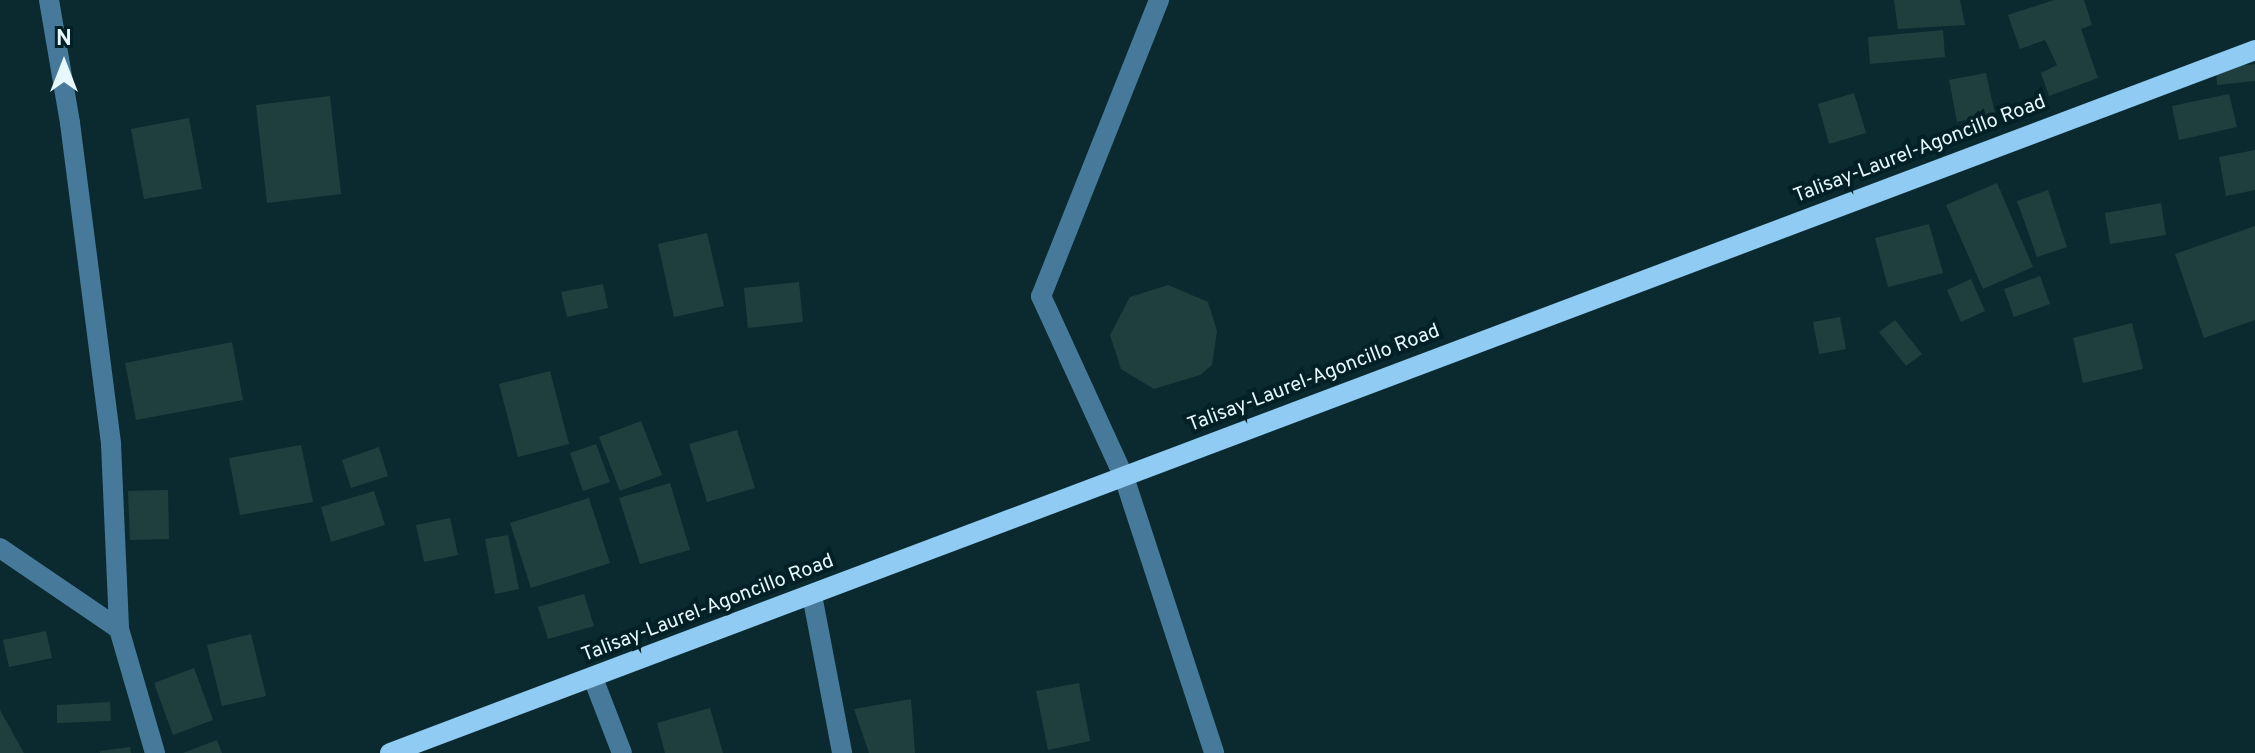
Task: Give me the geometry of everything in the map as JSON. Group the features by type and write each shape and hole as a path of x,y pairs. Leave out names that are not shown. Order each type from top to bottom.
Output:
{"main road":[{"name":"Talisay-Laurel-Agoncillo Road","path":"390,753 952,545 1124,477 2255,50"}],"street":[{"path":"49,0 70,123 111,444 119,629 155,753"},
{"path":"1159,0 1041,296 1124,477 1214,753"},
{"path":"0,548 119,629"},
{"path":"812,595 842,753"},
{"path":"593,678 622,753"}],"building":[{"path":"1894,0 1960,0 1965,25 1898,29"},
{"path":"2054,0 2084,0 2092,25 2081,29 2098,78 2049,96 2041,73 2057,65 2045,40 2020,49 2008,15"},
{"path":"1943,30 1945,57 1870,64 1868,37"},
{"path":"2255,64 2255,81 2217,85 2216,68"},
{"path":"1986,73 1995,114 1957,122 1949,80"},
{"path":"1854,93 1866,133 1829,144 1818,104"},
{"path":"2229,94 2237,127 2179,140 2172,106"},
{"path":"330,96 341,194 267,203 256,105"},
{"path":"189,118 202,189 144,199 131,129"},
{"path":"2255,150 2255,190 2226,196 2219,157"},
{"path":"1997,183 2033,267 1983,289 1946,205"},
{"path":"2048,190 2067,247 2037,257 2017,201"},
{"path":"2161,203 2166,235 2110,244 2105,213"},
{"path":"1929,224 1943,273 1888,287 1875,238"},
{"path":"2255,226 2255,320 2204,338 2175,254"},
{"path":"707,233 724,306 674,317 658,244"},
{"path":"2040,276 2050,304 2014,317 2004,289"},
{"path":"1971,279 1985,311 1961,322 1947,290"},
{"path":"799,282 803,322 748,328 744,288"},
{"path":"603,284 608,308 567,317 561,292"},
{"path":"1168,285 1208,302 1217,331 1212,365 1200,375 1154,389 1121,369 1110,335 1130,297"},
{"path":"1840,317 1846,349 1819,354 1813,322"},
{"path":"1895,320 1922,354 1906,366 1879,332"},
{"path":"2132,323 2143,369 2083,383 2073,338"},
{"path":"232,342 243,400 136,420 125,363"},
{"path":"550,371 569,444 518,457 499,384"},
{"path":"641,421 662,475 620,491 599,437"},
{"path":"737,430 755,488 707,502 689,444"},
{"path":"596,444 610,482 583,491 570,453"},
{"path":"301,445 313,502 240,515 229,458"},
{"path":"379,447 388,476 351,488 342,460"},
{"path":"670,483 690,550 640,564 619,498"},
{"path":"168,490 169,539 130,540 128,491"},
{"path":"374,491 385,525 331,542 321,507"},
{"path":"589,498 610,563 531,588 510,523"},
{"path":"450,518 458,555 424,562 416,525"},
{"path":"508,535 519,589 495,594 485,539"},
{"path":"584,594 594,626 548,639 538,607"},
{"path":"46,631 52,658 9,667 3,640"},
{"path":"251,634 266,696 222,706 207,645"},
{"path":"194,668 213,720 173,735 154,683"},
{"path":"1079,683 1090,741 1048,750 1036,691"},
{"path":"911,699 915,753 869,753 854,709"},
{"path":"110,702 111,721 57,723 57,705"},
{"path":"710,708 723,753 665,753 657,723"},
{"path":"0,710 24,753 0,753"},
{"path":"217,740 222,753 183,753"},
{"path":"130,747 131,753 100,753 100,751"}]}
